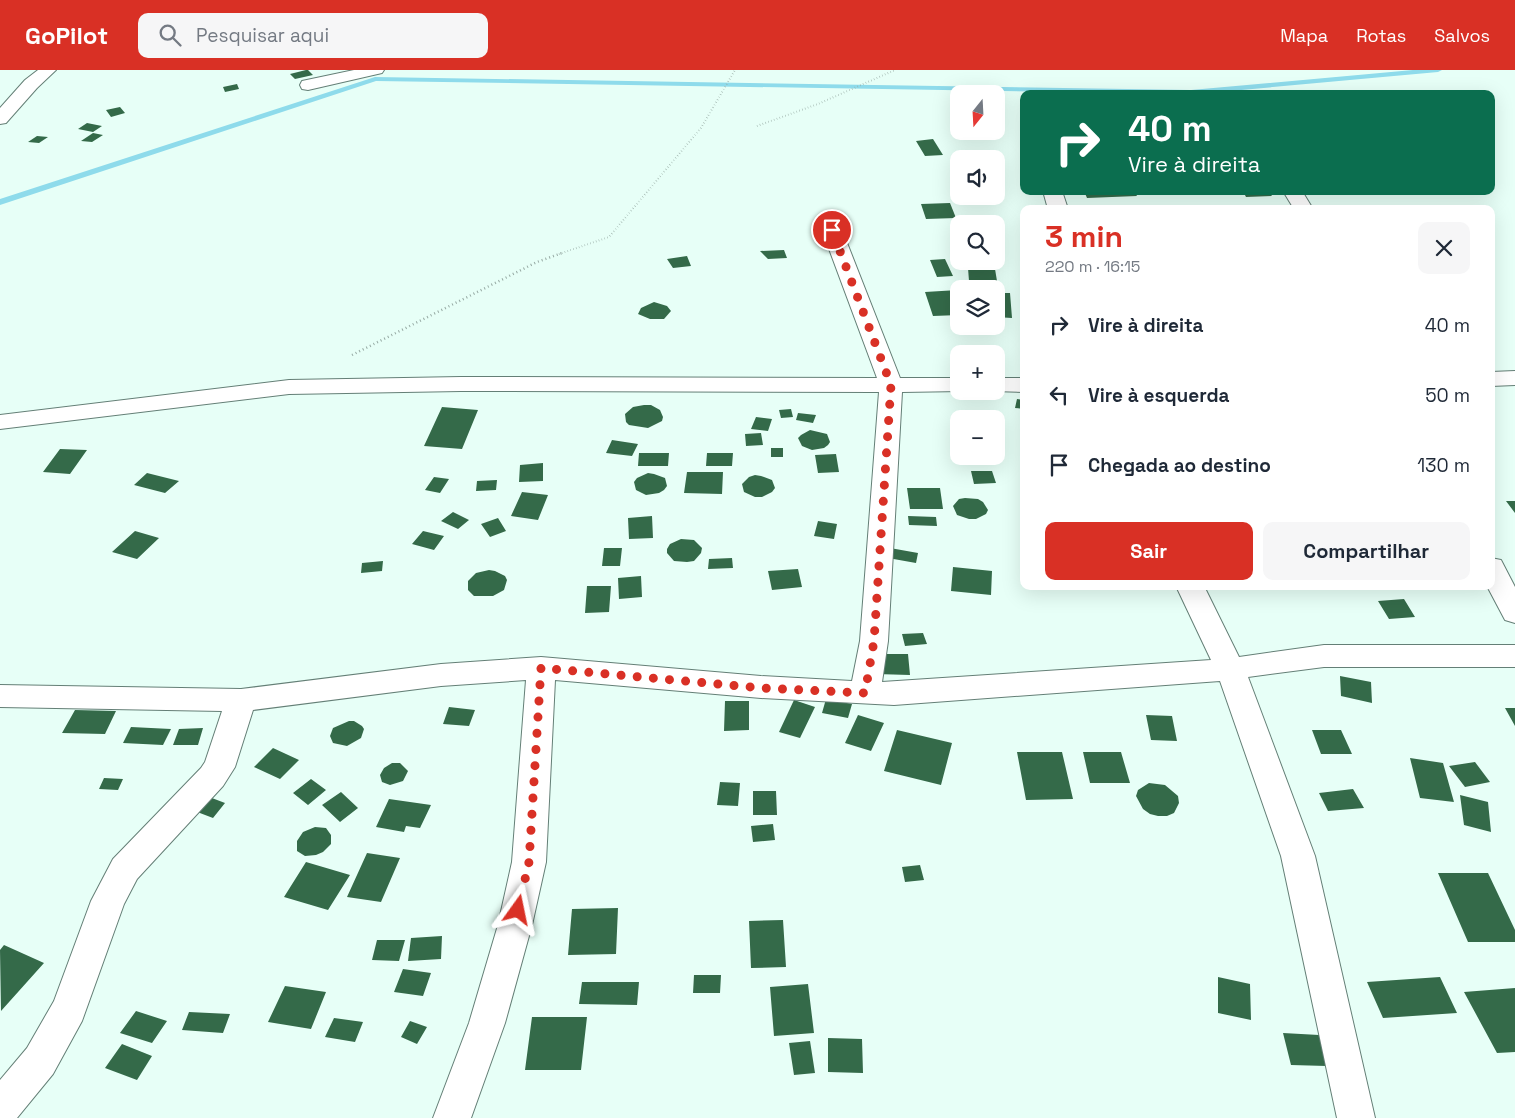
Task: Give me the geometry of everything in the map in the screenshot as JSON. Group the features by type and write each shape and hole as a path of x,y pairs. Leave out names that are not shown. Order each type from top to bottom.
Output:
{"street":[{"path":"0,119 31,84 48,70"},
{"path":"308,85 376,70"},
{"path":"832,230 891,385 874,641 865,693"},
{"path":"1495,379 1515,378"},
{"path":"0,422 288,387 461,384 950,385"},
{"path":"1005,385 1020,385"},
{"path":"1495,575 1515,613"},
{"path":"1192,590 1230,670 1298,856 1356,1118"},
{"path":"0,696 241,700 441,675 541,668 762,688 894,694 1230,670 1324,656 1515,656"},
{"path":"452,1118 487,1023 515,925 529,862 541,668"},
{"path":"0,1109 40,1062 69,1009 108,901 125,869 212,777 219,767 241,700"}],"path":[{"path":"351,356 537,262 609,237 701,128 734,70"},
{"path":"757,126 818,104 895,70"}],"building":[{"path":"306,70 313,75 295,79 290,74"},
{"path":"237,84 239,89 225,92 223,87"},
{"path":"120,107 125,113 111,117 106,110"},
{"path":"87,123 102,126 93,132 78,129"},
{"path":"93,133 103,135 92,142 81,141"},
{"path":"37,136 48,137 39,143 28,142"},
{"path":"933,139 943,155 925,156 916,141"},
{"path":"1086,195 1137,196 1087,198"},
{"path":"1245,195 1272,196 1246,197"},
{"path":"950,203 955,215 950,215 950,218 926,219 921,204"},
{"path":"784,250 787,258 768,259 760,251"},
{"path":"687,256 691,266 673,268 667,259"},
{"path":"945,259 953,276 937,277 930,260"},
{"path":"968,270 995,270 997,280 969,280"},
{"path":"950,290 950,315 933,316 925,292"},
{"path":"1005,293 1010,293 1012,318 1005,318"},
{"path":"654,302 667,306 671,311 664,319 650,319 638,314 641,308"},
{"path":"1017,399 1020,399 1020,409 1015,408"},
{"path":"651,405 660,410 663,417 662,421 648,428 629,425 626,422 625,414 633,407"},
{"path":"442,407 478,410 462,449 424,446"},
{"path":"791,409 793,417 781,418 779,410"},
{"path":"798,413 816,415 813,423 796,420"},
{"path":"756,417 772,419 768,431 751,429"},
{"path":"810,430 827,434 830,442 828,445 824,448 812,450 802,446 798,438"},
{"path":"761,433 763,445 746,446 745,434"},
{"path":"612,440 638,444 632,456 606,453"},
{"path":"771,448 783,448 783,457 771,457"},
{"path":"60,449 87,450 70,474 43,472"},
{"path":"639,453 669,453 668,466 638,466"},
{"path":"707,453 733,453 732,466 706,466"},
{"path":"836,454 839,472 818,473 815,455"},
{"path":"543,463 543,481 519,482 520,465"},
{"path":"971,471 992,471 996,483 974,484"},
{"path":"687,472 723,472 722,494 684,493"},
{"path":"147,473 179,481 165,493 134,485"},
{"path":"648,473 665,478 667,486 664,490 659,493 646,495 636,490 634,482 637,478"},
{"path":"755,475 772,480 775,488 772,492 762,497 755,497 744,492 742,484 749,477"},
{"path":"434,477 449,479 440,493 425,490"},
{"path":"497,480 496,490 476,491 477,481"},
{"path":"907,488 940,488 943,509 910,509"},
{"path":"522,492 548,495 538,520 511,516"},
{"path":"959,499 978,499 983,502 988,510 986,514 976,519 957,515 953,506"},
{"path":"1506,501 1515,501 1515,513"},
{"path":"453,512 469,520 458,529 441,521"},
{"path":"652,516 653,538 629,539 628,518"},
{"path":"908,516 936,517 937,526 909,525"},
{"path":"498,518 506,531 490,537 481,524"},
{"path":"818,521 837,524 834,539 814,536"},
{"path":"135,531 159,538 137,559 112,552"},
{"path":"423,531 444,536 434,550 412,544"},
{"path":"681,539 694,540 702,548 701,553 694,561 674,561 667,553 670,544"},
{"path":"604,548 622,548 620,566 602,566"},
{"path":"890,548 918,553 916,563 888,558"},
{"path":"732,558 733,568 708,569 709,559"},
{"path":"383,561 382,571 361,573 362,563"},
{"path":"953,567 992,571 991,595 951,591"},
{"path":"798,569 802,587 772,590 768,571"},
{"path":"489,570 505,576 507,580 504,590 493,596 474,596 468,590 468,581 476,573"},
{"path":"641,576 642,597 619,599 618,578"},
{"path":"587,586 611,586 609,612 585,613"},
{"path":"1404,599 1415,617 1389,619 1378,601"},
{"path":"923,633 927,644 905,646 902,634"},
{"path":"875,654 908,654 910,675 876,674"},
{"path":"1340,676 1371,682 1372,703 1341,696"},
{"path":"826,699 852,704 848,718 822,713"},
{"path":"794,700 815,707 800,738 779,732"},
{"path":"725,701 749,701 749,730 724,731"},
{"path":"449,707 475,710 469,726 443,724"},
{"path":"1505,708 1515,708 1515,726"},
{"path":"75,710 116,711 105,734 62,733"},
{"path":"858,715 884,723 871,751 845,743"},
{"path":"1146,715 1172,716 1177,741 1151,740"},
{"path":"349,721 354,721 362,726 364,729 361,738 347,746 333,743 330,736 333,728"},
{"path":"131,727 171,729 163,745 123,743"},
{"path":"203,728 198,745 173,745 179,729"},
{"path":"897,730 952,743 941,785 884,771"},
{"path":"1312,730 1341,730 1352,754 1321,754"},
{"path":"273,748 299,760 280,779 254,767"},
{"path":"1017,752 1062,752 1073,799 1026,800"},
{"path":"1083,752 1121,752 1130,783 1090,783"},
{"path":"1410,758 1443,763 1454,802 1420,798"},
{"path":"1475,762 1490,782 1465,787 1449,766"},
{"path":"392,763 400,763 408,771 403,781 390,785 382,782 380,775 384,768"},
{"path":"104,778 123,779 118,790 99,789"},
{"path":"311,779 326,790 308,805 293,793"},
{"path":"720,782 740,783 738,806 717,805"},
{"path":"1149,783 1165,785 1178,796 1179,803 1174,813 1167,816 1158,816 1150,814 1143,809 1136,796 1138,790"},
{"path":"1353,789 1364,808 1328,811 1319,793"},
{"path":"753,791 776,791 777,815 753,815"},
{"path":"341,792 358,808 340,822 322,805"},
{"path":"204,795 225,803 213,818 192,810"},
{"path":"1460,795 1488,802 1491,832 1464,825"},
{"path":"389,799 431,805 420,828 406,826 404,832 376,827"},
{"path":"773,824 775,840 753,842 751,826"},
{"path":"315,827 326,828 331,835 331,844 323,852 305,856 297,851 297,841 303,832"},
{"path":"367,853 400,858 381,902 347,897"},
{"path":"306,862 350,875 328,910 284,897"},
{"path":"920,865 924,880 905,882 902,867"},
{"path":"1438,873 1488,873 1515,930 1515,942 1468,942"},
{"path":"618,908 616,954 568,955 572,909"},
{"path":"783,920 786,967 751,968 749,921"},
{"path":"442,936 441,959 408,961 411,938"},
{"path":"377,940 405,940 399,961 372,960"},
{"path":"4,945 44,963 1,1011 0,950"},
{"path":"403,969 431,973 423,996 394,992"},
{"path":"694,975 721,975 720,993 693,993"},
{"path":"1218,977 1250,984 1251,1020 1218,1013"},
{"path":"1440,977 1457,1013 1383,1018 1367,982"},
{"path":"582,982 639,982 637,1005 579,1004"},
{"path":"808,984 814,1033 774,1036 770,987"},
{"path":"285,986 326,992 311,1029 268,1022"},
{"path":"1515,988 1515,1052 1497,1053 1464,992"},
{"path":"136,1011 167,1021 152,1043 120,1033"},
{"path":"189,1012 230,1014 223,1033 182,1030"},
{"path":"532,1017 587,1017 581,1070 525,1070"},
{"path":"334,1018 363,1022 355,1042 325,1037"},
{"path":"410,1021 427,1027 417,1044 401,1037"},
{"path":"1283,1033 1319,1035 1327,1066 1291,1065"},
{"path":"828,1038 862,1039 863,1073 828,1072"},
{"path":"810,1041 815,1073 794,1075 789,1043"},
{"path":"122,1044 152,1056 137,1080 105,1068"}],"waterway":[{"path":"1213,90 1438,70"},
{"path":"0,202 375,79 1065,90"}],"route":[{"path":"518,910 529,862 541,668 762,688 865,693 871,668 874,641 891,385 832,230"}]}
